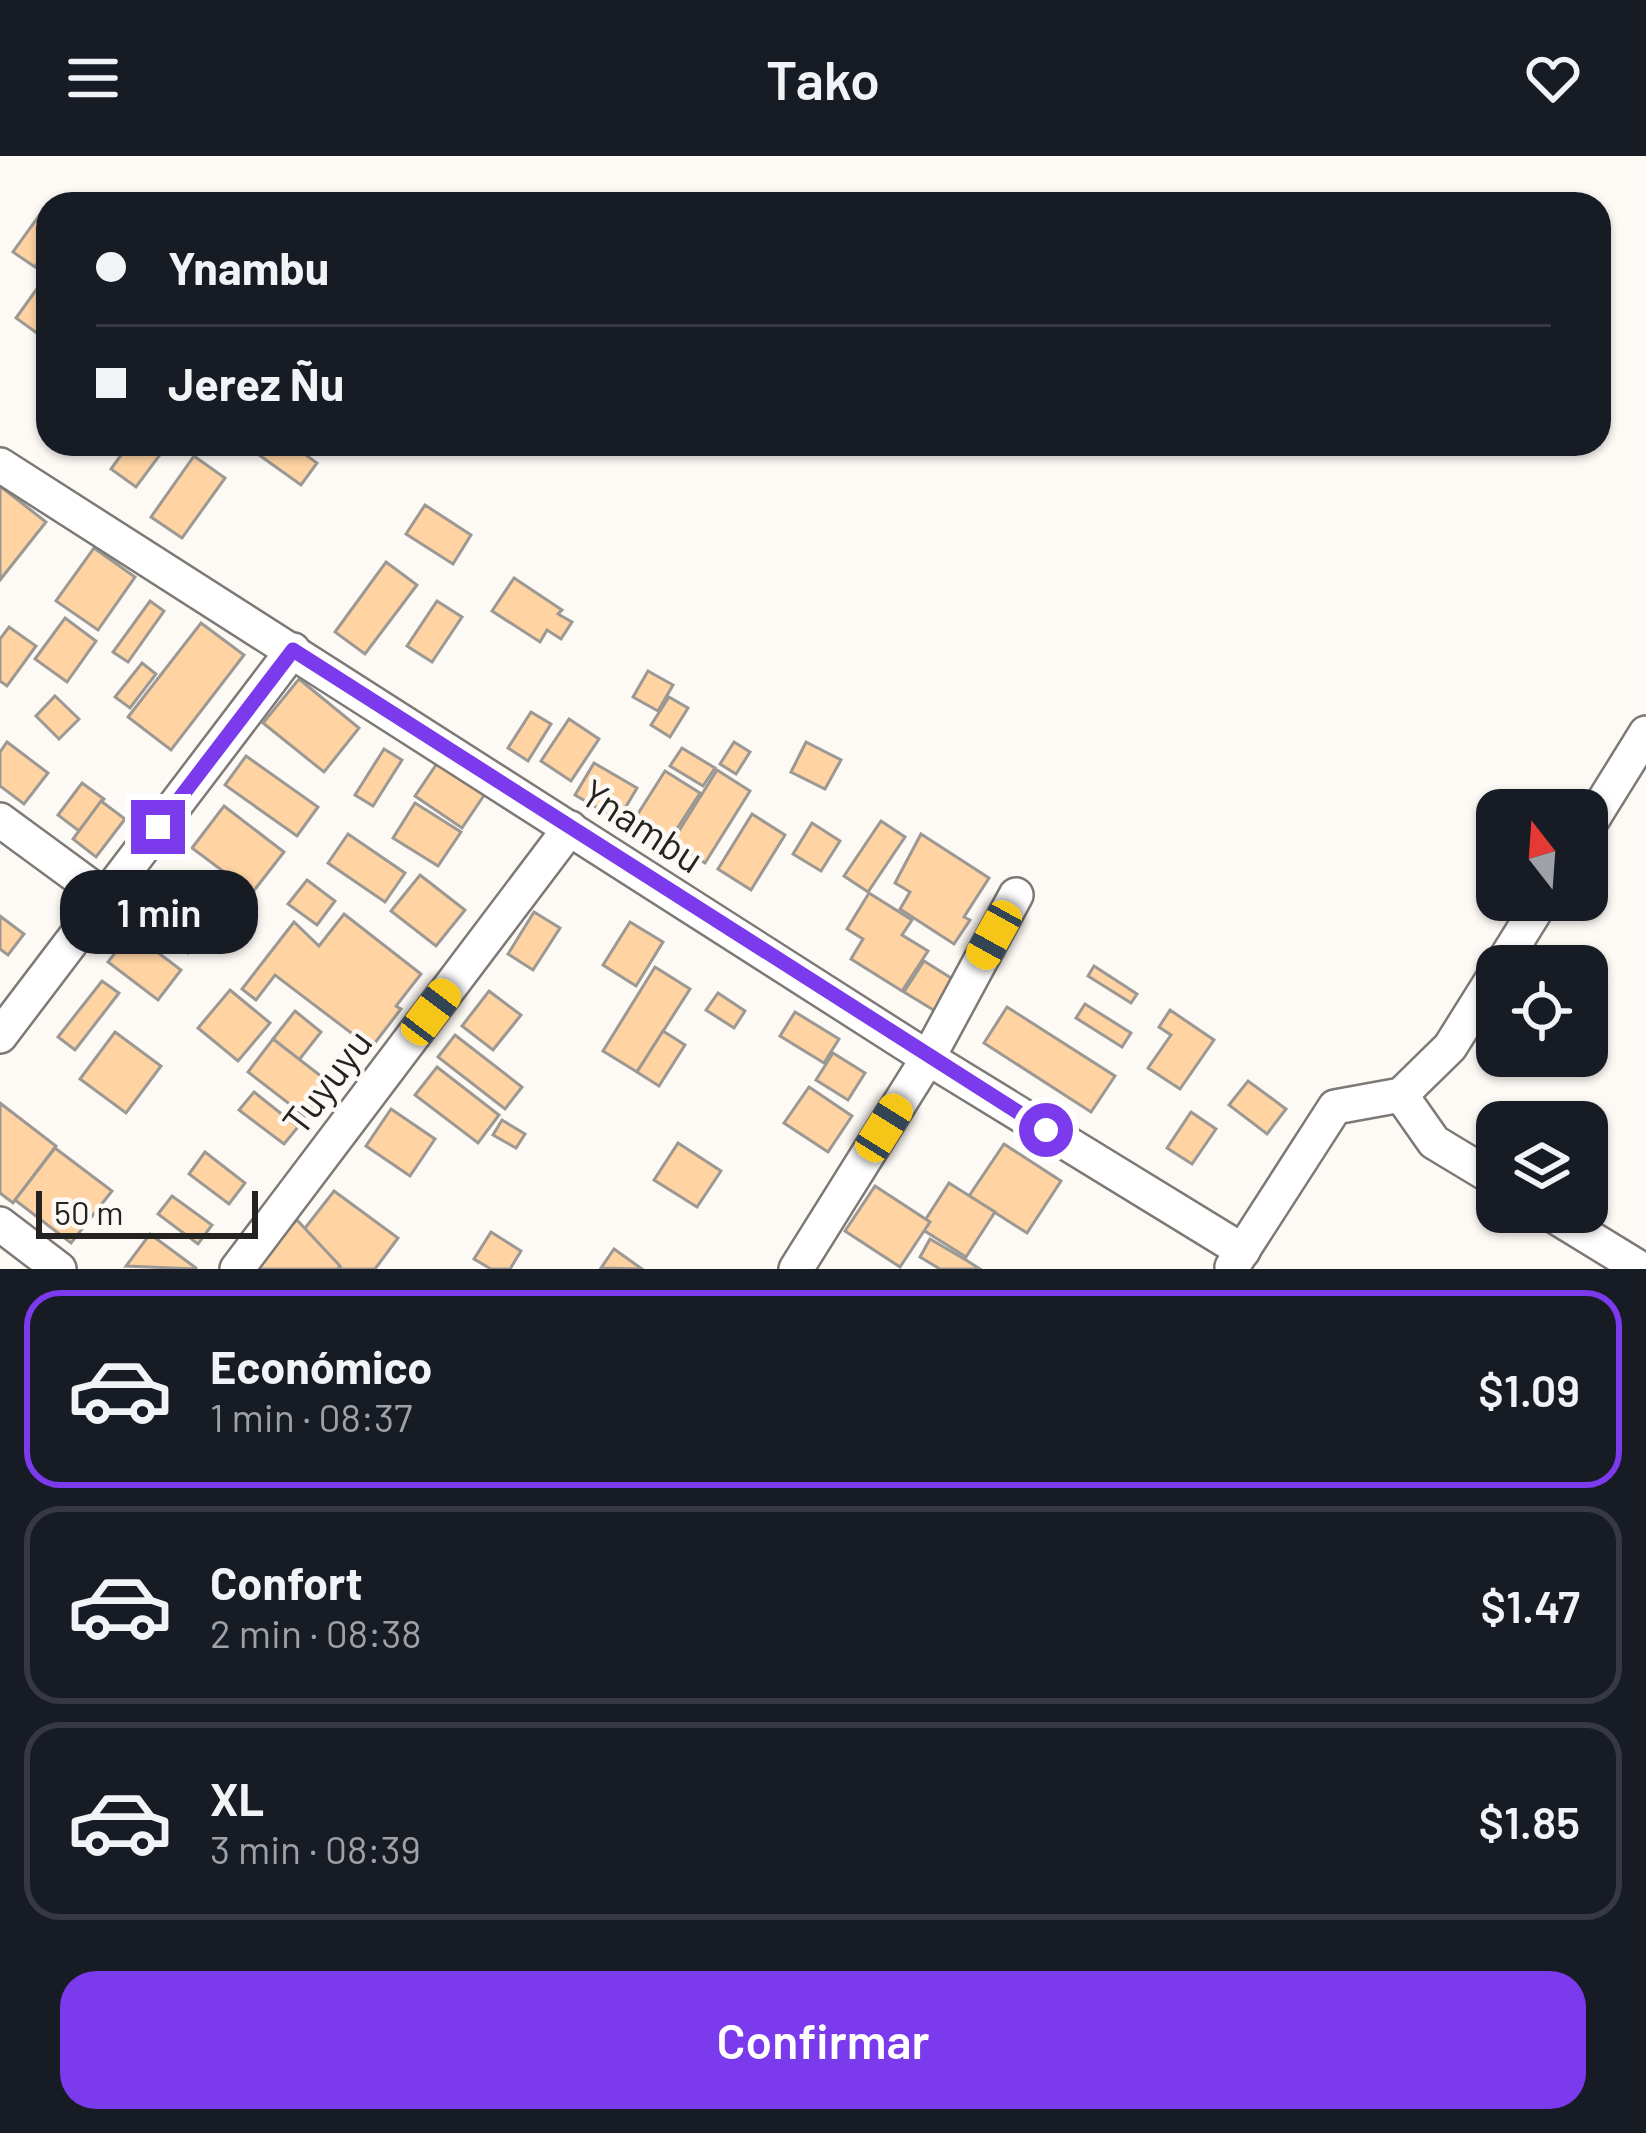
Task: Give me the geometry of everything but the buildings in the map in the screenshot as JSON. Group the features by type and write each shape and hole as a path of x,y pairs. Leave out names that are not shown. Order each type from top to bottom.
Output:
{"street":[{"name":"Ynambu","path":"0,465 1237,1260"},
{"path":"0,1036 293,650"},
{"path":"1608,794 1646,733"},
{"path":"0,820 105,898"},
{"name":"Tuyuyu","path":"237,1269 570,828"},
{"path":"796,1269 928,1058 1016,895"},
{"path":"1237,1260 1335,1107 1401,1095 1450,1047 1476,1006"},
{"path":"1401,1095 1434,1142 1476,1167"},
{"path":"0,1225 58,1269"},
{"path":"1582,1233 1641,1269"}],"route":[{"path":"158,827 293,650 1046,1130"}]}
